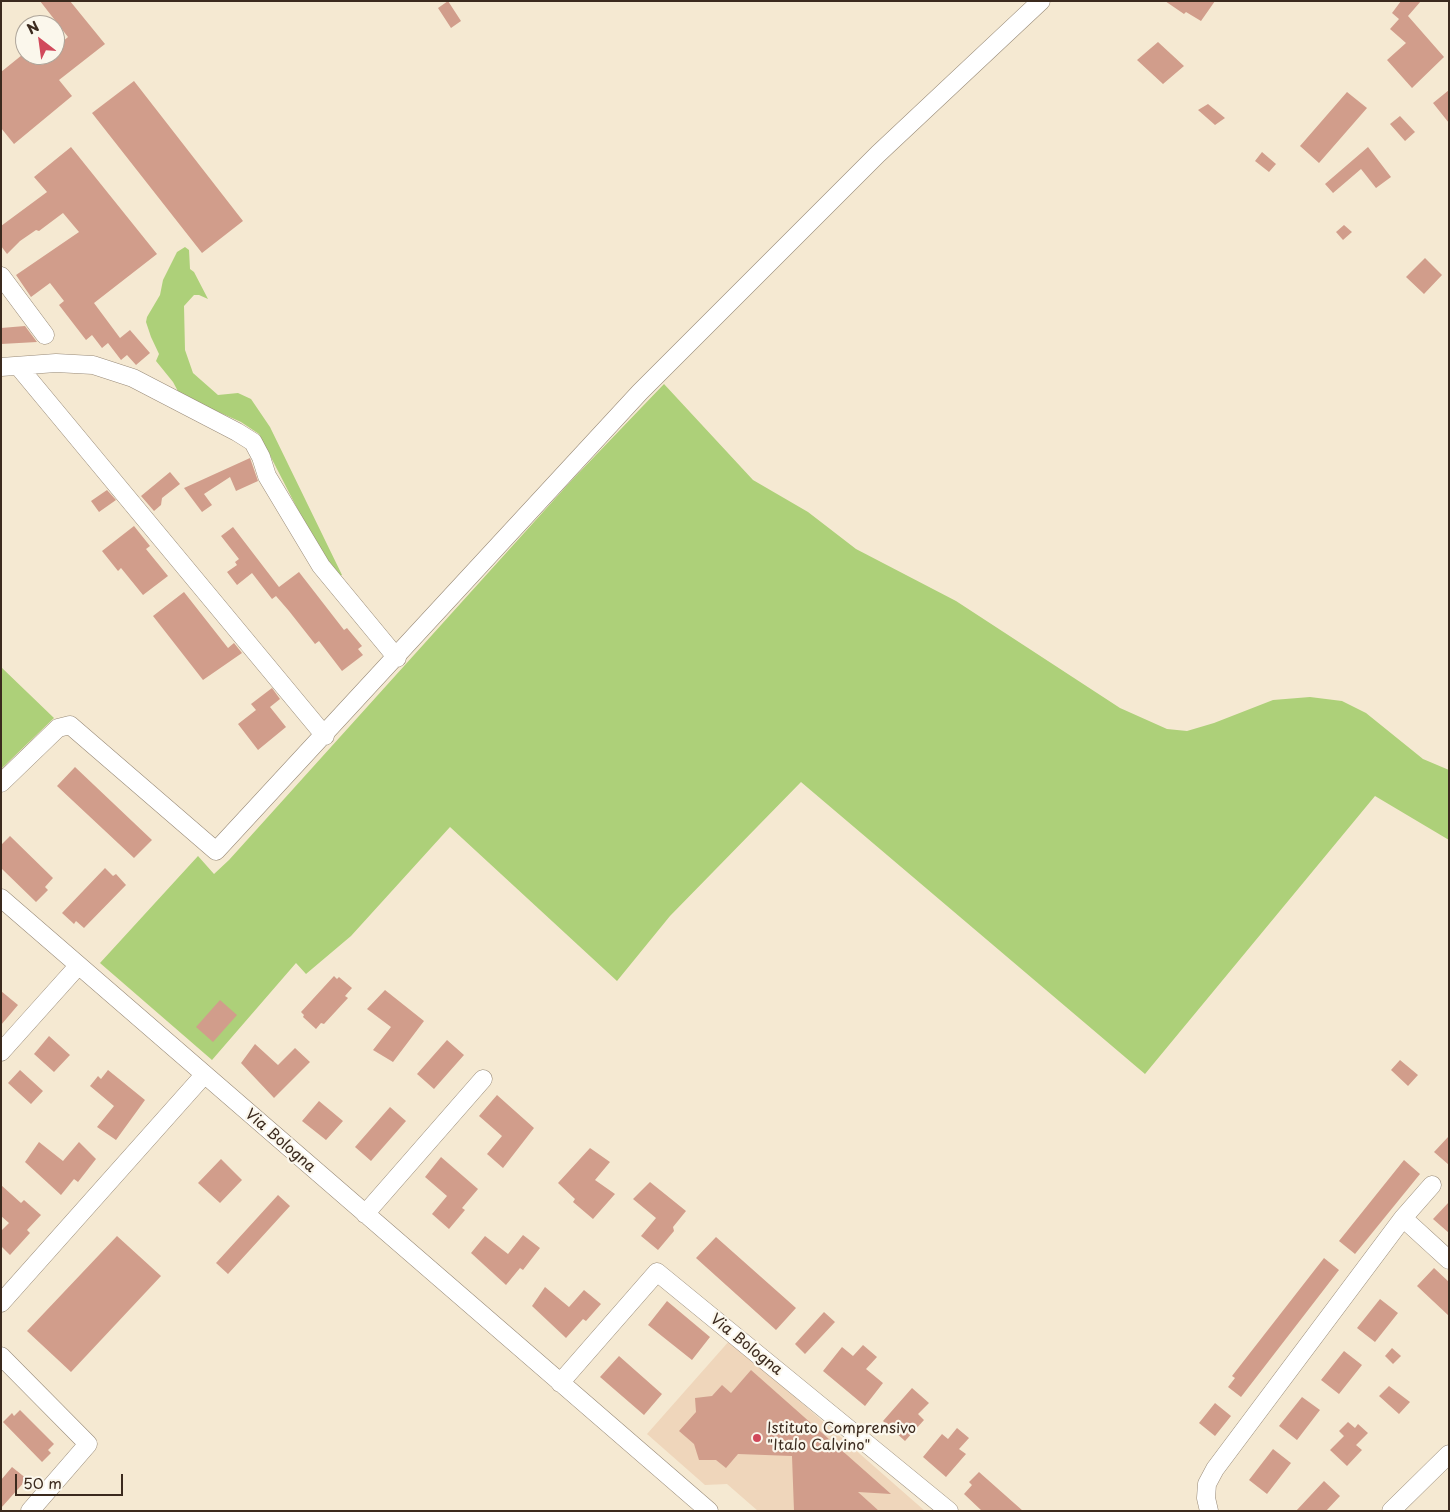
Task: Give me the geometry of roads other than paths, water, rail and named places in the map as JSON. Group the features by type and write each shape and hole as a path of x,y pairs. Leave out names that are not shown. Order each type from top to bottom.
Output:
{"street":[{"path":"1,782 58,728 70,725 216,851 325,736 640,392 878,154 1041,1"},
{"path":"1,276 45,334"},
{"path":"10,367 56,363 94,365 133,378 253,442 268,476 321,566 397,658"},
{"path":"10,367 325,736"},
{"name":"Via Bologna","path":"1,898 709,1511"},
{"path":"1,1052 78,966"},
{"path":"1,1303 204,1075"},
{"path":"365,1214 483,1078"},
{"path":"1209,1511 1206,1498 1208,1484 1215,1469 1403,1218 1432,1185"},
{"path":"1403,1218 1449,1260"},
{"name":"Via Bologna","path":"560,1383 657,1272 949,1511"},
{"path":"1,1356 88,1444 30,1511"},
{"path":"1399,1508 1449,1454"}],"place":[{"name":"Istituto Comprensivo \"Italo Calvino\"","path":"757,1438"}]}
